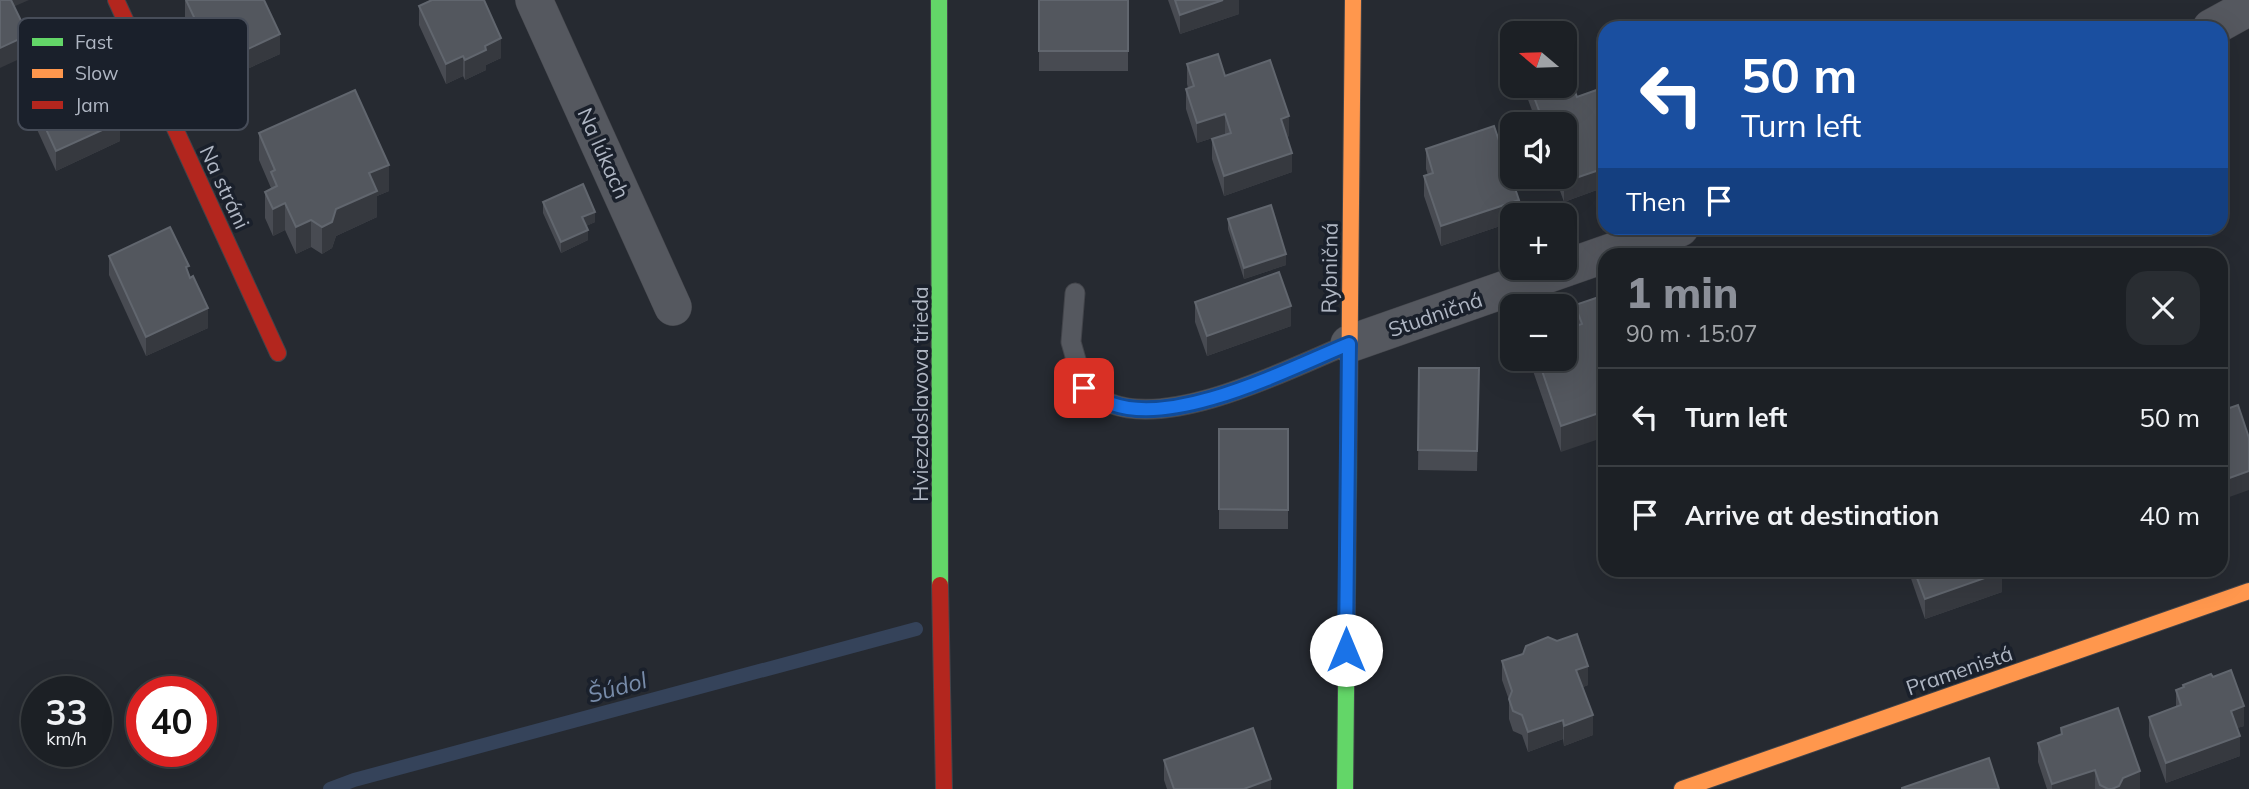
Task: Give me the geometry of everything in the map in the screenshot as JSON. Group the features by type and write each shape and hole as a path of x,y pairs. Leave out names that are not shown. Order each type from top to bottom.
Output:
{"street":[{"name":"Na stráni","path":"116,0 124,18"},
{"name":"Na lúkach","path":"534,0 673,307"},
{"name":"Hviezdoslavova trieda","path":"939,0 940,622 944,789"},
{"name":"Rybničná","path":"1345,789 1353,0"},
{"path":"2224,21 2249,7"},
{"name":"Na stráni","path":"176,130 278,353"},
{"name":"Studničná","path":"1623,248 1660,235"},
{"name":"Studničná","path":"1349,344 1598,257"},
{"name":"Pramenistá","path":"1682,789 2249,591"}],"lane":[{"path":"1075,293 1071,342 1084,388 1112,404 1150,410 1209,400 1349,344"}],"building":[{"path":"0,0 11,0 20,18 18,40 0,48"},
{"path":"186,0 264,0 280,34 248,49 248,18 194,18"},
{"path":"432,0 484,0 501,38 485,46 486,50 465,60 463,56 446,64 419,6"},
{"path":"1039,0 1128,0 1128,51 1039,51"},
{"path":"1175,0 1223,0 1180,15"},
{"path":"1218,54 1225,76 1270,60 1289,116 1281,119 1292,153 1224,176 1212,139 1231,133 1225,114 1197,123 1186,89 1194,86 1187,64"},
{"path":"355,90 389,165 369,173 377,191 336,209 332,222 322,227 311,220 296,227 285,203 273,209 265,192 277,186 271,172 275,170 259,133"},
{"path":"1598,90 1598,170 1577,178 1577,112 1540,112 1534,98 1577,98"},
{"path":"1494,126 1500,144 1500,189 1515,189 1519,200 1500,203 1500,206 1441,226 1424,176 1433,173 1426,149"},
{"path":"46,130 102,130 56,151"},
{"path":"583,184 595,212 582,217 588,230 561,242 543,202"},
{"path":"1271,205 1286,254 1244,268 1228,219"},
{"path":"170,227 189,266 186,267 190,278 193,276 208,308 146,337 109,256"},
{"path":"1279,272 1291,306 1207,336 1195,302"},
{"path":"1598,297 1598,413 1561,426 1542,371 1577,371 1577,326 1582,324 1577,304"},
{"path":"1419,368 1479,368 1477,451 1418,450"},
{"path":"2238,405 2249,438 2249,471 2228,478 2228,409"},
{"path":"1219,429 1288,429 1288,510 1219,509"},
{"path":"1917,577 1988,577 1925,599"},
{"path":"1577,634 1588,666 1576,670 1593,715 1564,726 1563,720 1528,732 1522,715 1513,711 1509,699 1512,691 1502,661 1523,654 1526,646 1548,637 1557,641"},
{"path":"2231,670 2244,706 2231,711 2240,736 2166,763 2149,717 2181,705 2176,690 2184,687 2183,685 2211,674 2213,677"},
{"path":"2118,708 2140,771 2123,778 2119,786 2112,789 2100,785 2095,770 2052,784 2038,743 2062,734 2061,728"},
{"path":"1253,728 1271,779 1244,789 1174,789 1164,760"},
{"path":"1989,758 1999,789 1902,789 1902,788"}],"waterway":[{"name":"Šúdol","path":"330,789 354,780 916,629"}],"traffic: fast":[{"path":"939,0 940,585"},
{"path":"1345,789 1349,408"}],"traffic: slow":[{"path":"1349,408 1353,0"},
{"path":"1682,789 2249,591"}],"traffic: jam":[{"path":"116,0 124,18"},
{"path":"176,130 278,353"},
{"path":"940,585 944,789"}],"route":[{"path":"1084,388 1112,404 1150,410 1209,400 1349,344 1346,650"}]}
